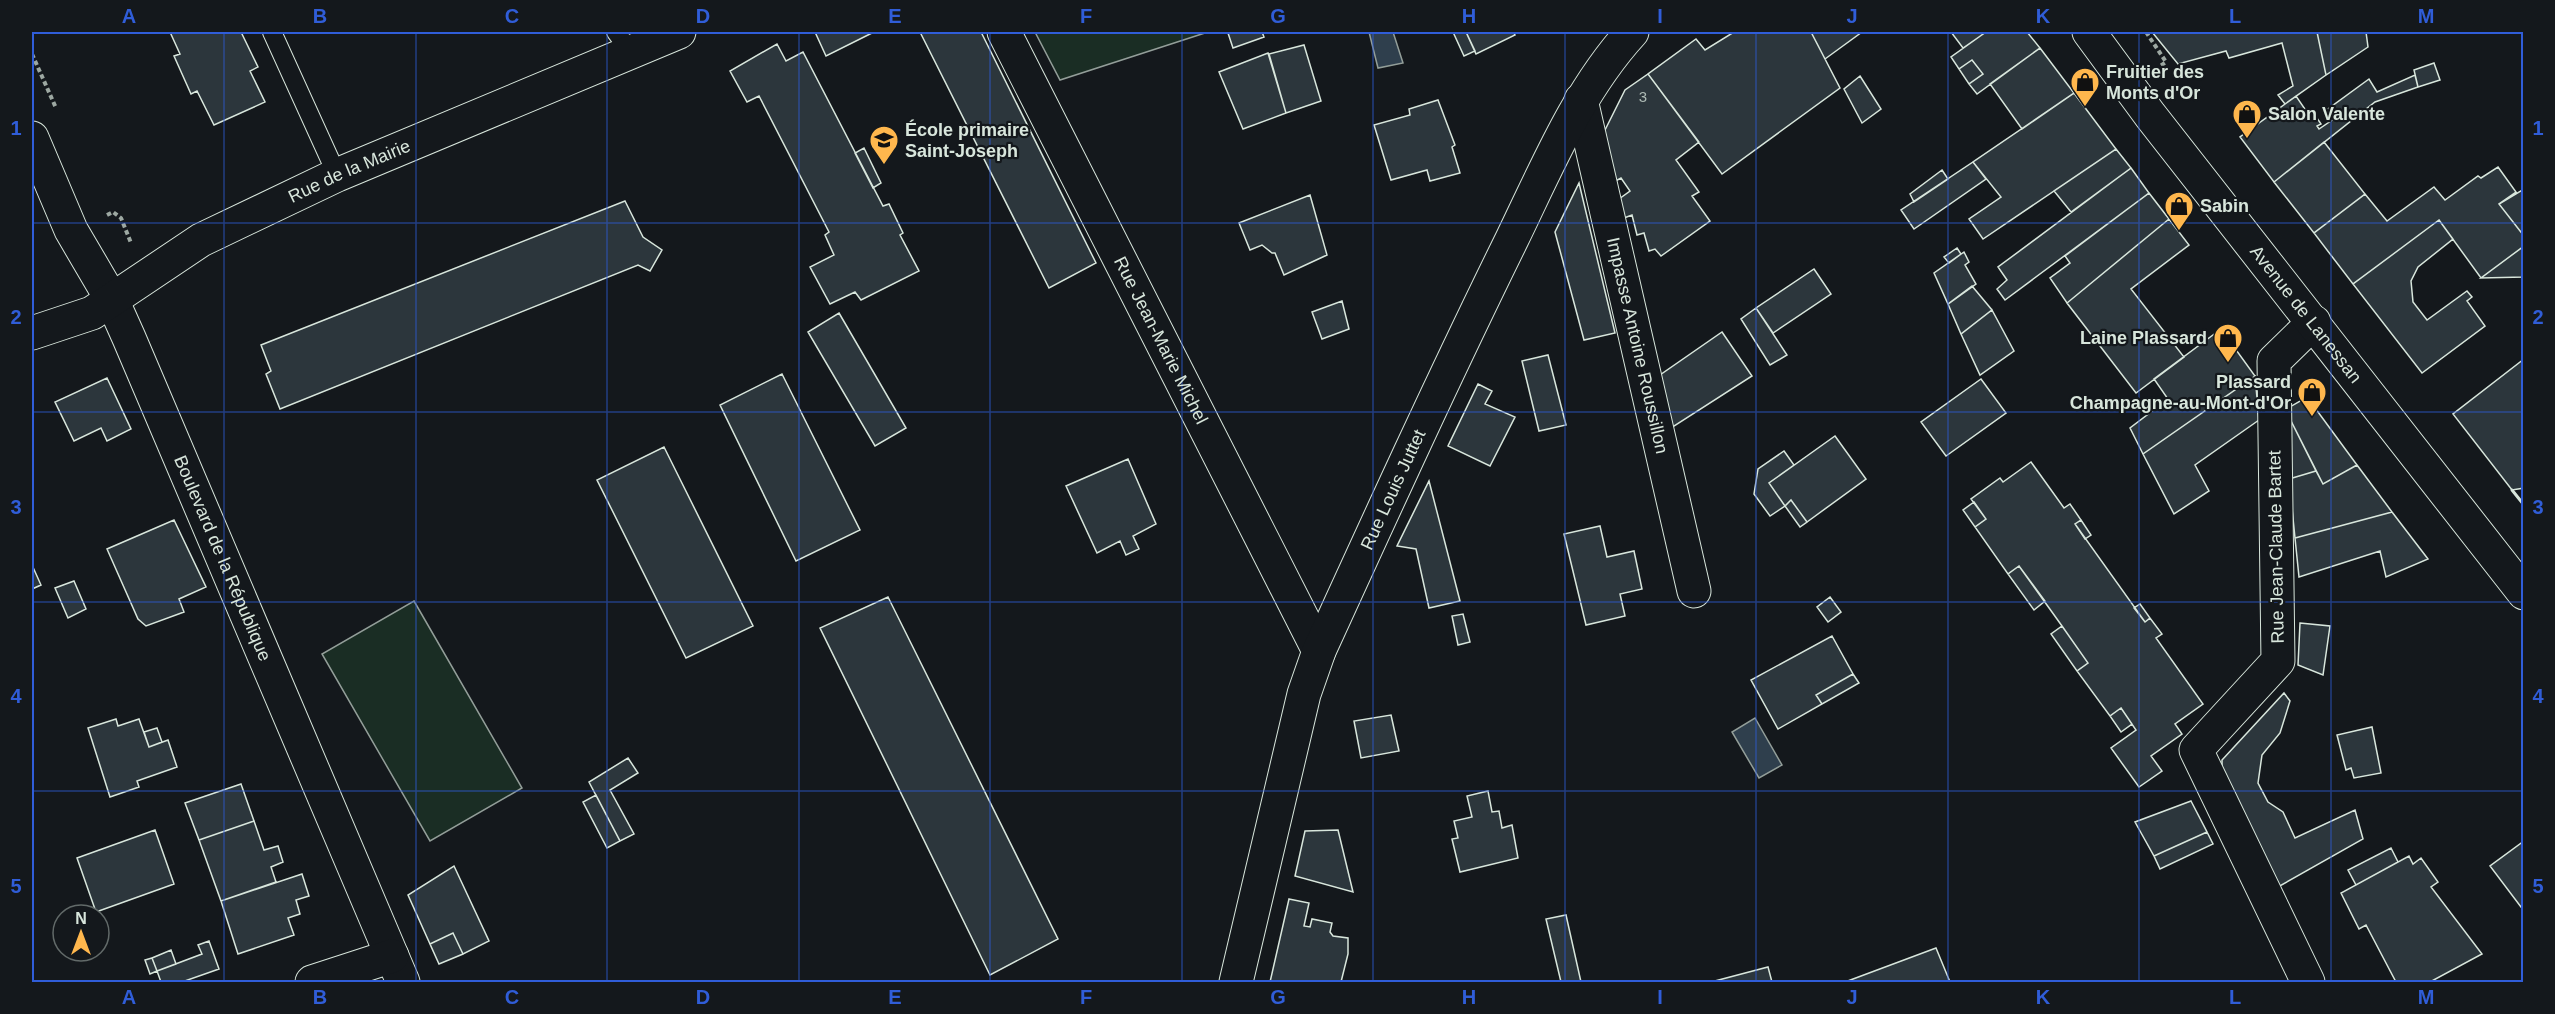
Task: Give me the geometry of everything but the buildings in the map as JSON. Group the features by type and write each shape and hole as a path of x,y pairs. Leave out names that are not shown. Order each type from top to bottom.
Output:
{"street":[{"name":"Rue de la Mairie","path":"32,333 92,313 201,240 623,41 679,32"},
{"name":"Rue Jean-Marie Michel","path":"1004,32 1318,651"},
{"name":"Rue Louis Juttet","path":"1236,982 1304,694 1318,651 1471,322 1581,100 1607,60 1632,32"},
{"name":"Avenue de Lanessan","path":"2098,34 2150,115 2314,322 2523,593"},
{"name":"Impasse Antoine Roussillon","path":"1581,100 1694,591"},
{"name":"Boulevard de la République","path":"32,138 71,230 112,300 398,969"},
{"name":"Rue Jean-Claude Bartet","path":"2308,982 2196,750 2277,660 2274,361 2314,322"},
{"path":"312,982 398,969"}],"lane":[{"path":"272,32 337,175"}],"path":[{"path":"2146,32 2166,62"}],"green space":[{"path":"1035,32 1208,32 1060,80"},
{"path":"414,601 522,788 430,841 322,654"}],"water":[{"path":"1369,32 1393,32 1403,63 1378,68"},
{"path":"1755,718 1782,765 1759,778 1732,732"}],"wall":[{"path":"2512,490 2524,505"}],"place":[{"name":"Fruitier des Monts d'Or","path":"2085,108"},
{"name":"Salon Valente","path":"2247,140"},
{"name":"École primaire Saint-Joseph","path":"884,166"},
{"name":"Sabin","path":"2179,232"},
{"name":"Laine Plassard","path":"2228,364"},
{"name":"Plassard Champagne-au-Mont-d'Or","path":"2312,418"}]}
